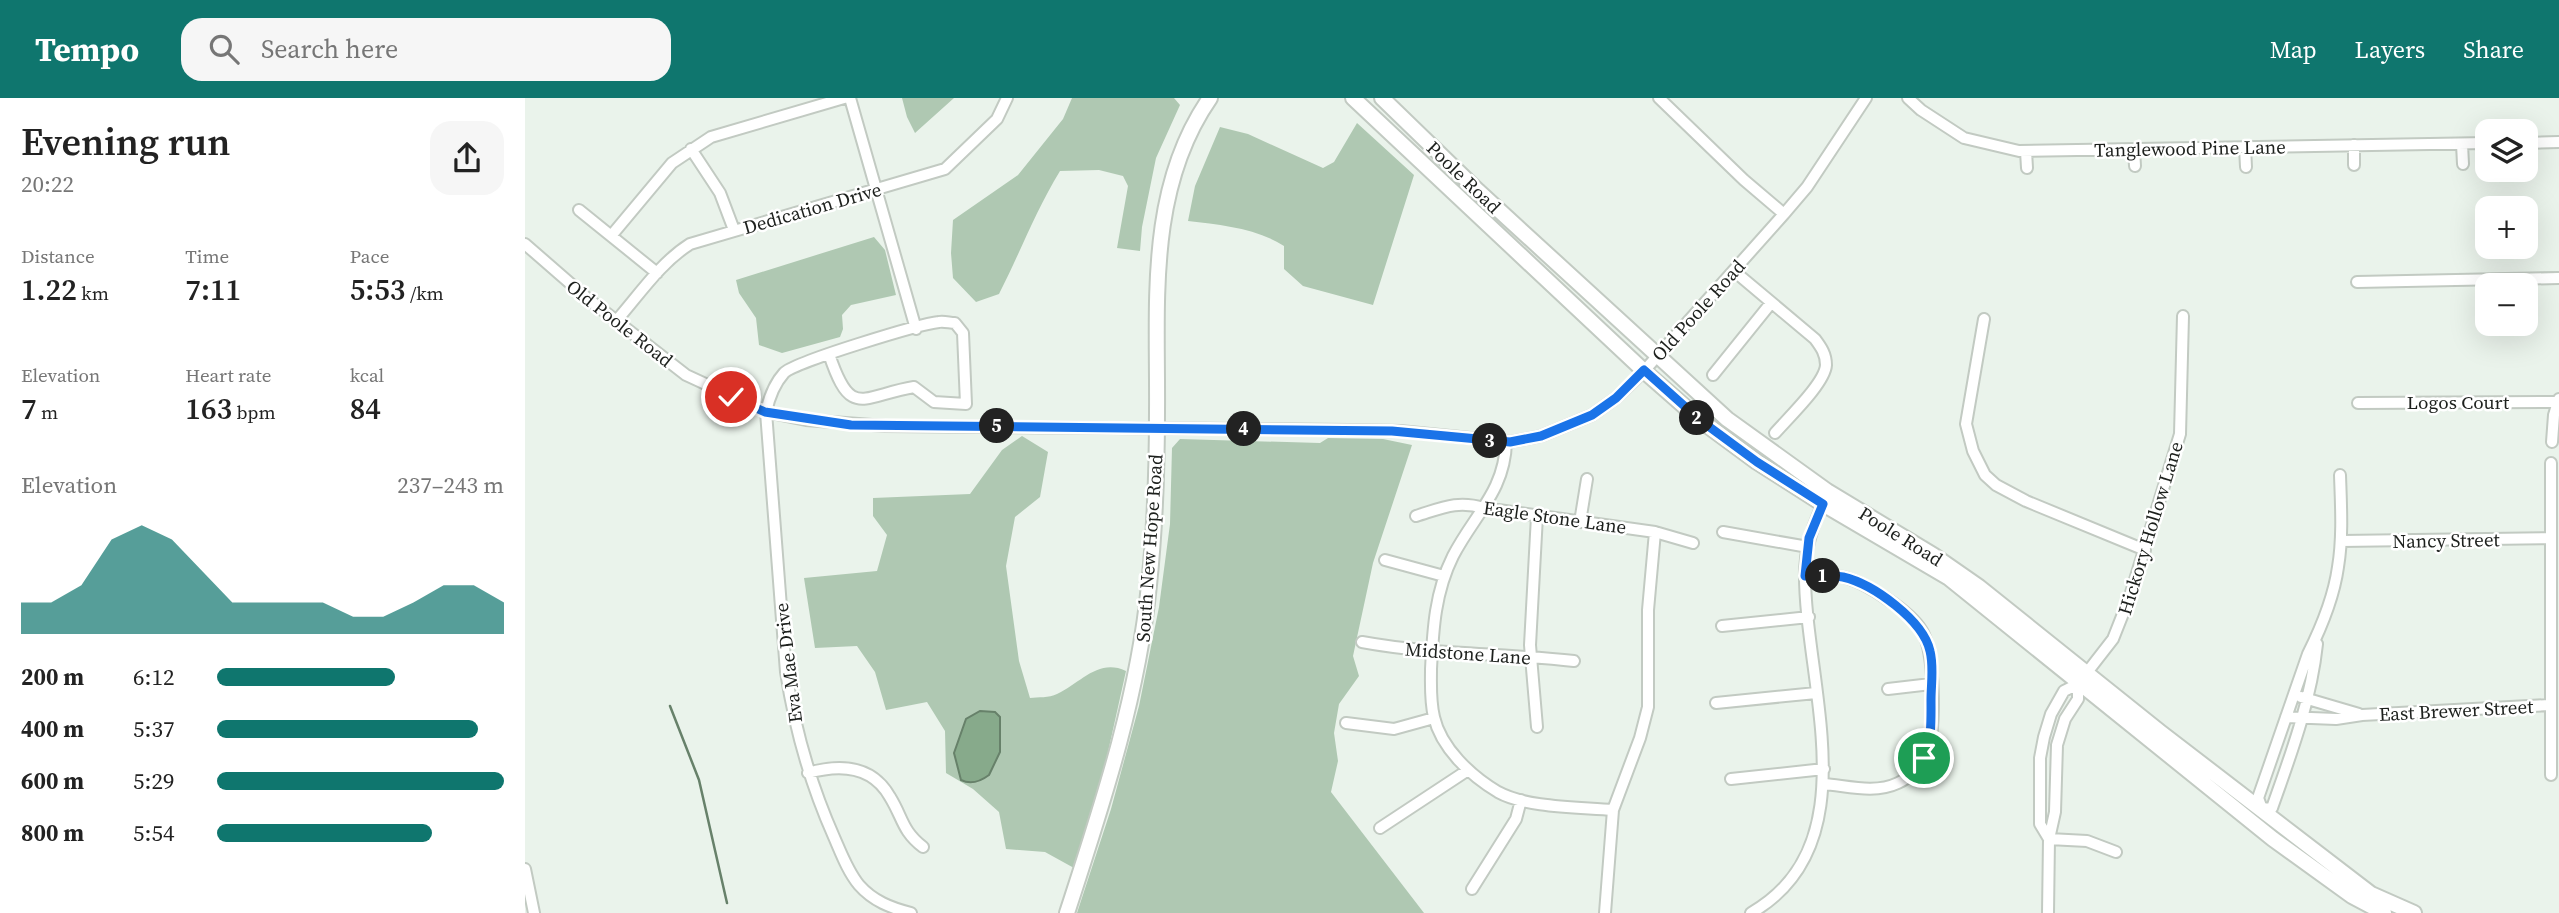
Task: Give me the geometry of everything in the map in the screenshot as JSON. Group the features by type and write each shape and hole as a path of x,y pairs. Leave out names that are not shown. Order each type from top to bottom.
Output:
{"main road":[{"name":"South New Hope Road","path":"1067,913 1114,768 1142,643 1154,514 1159,260 1166,203 1175,166 1210,98"},
{"name":"Poole Road","path":"1353,98 1700,420 1757,462 1933,555 1979,587 2082,678 2257,825 2352,896 2384,913"},
{"name":"Poole Road","path":"1383,98 1656,357 1727,419 1826,498"},
{"name":"Poole Road","path":"2082,678 2160,732 2371,894 2414,913"}],"street":[{"path":"611,236 673,163 711,136 844,98"},
{"path":"851,98 916,329"},
{"name":"Dedication Drive","path":"616,321 657,273 690,244 945,169 997,119 1007,98"},
{"path":"1659,98 1744,180 1784,214"},
{"name":"Old Poole Road","path":"525,244 616,321 686,375 765,412 806,420 885,426 1392,431 1506,442 1541,436 1592,415 1616,398 1784,214 1813,178 1866,98"},
{"name":"Tanglewood Pine Lane","path":"1908,98 1963,138 1986,145 2026,151 2475,143"},
{"path":"2538,143 2559,142"},
{"path":"2462,144 2463,164"},
{"path":"2354,145 2354,165"},
{"path":"2245,147 2246,167"},
{"path":"691,149 720,193 734,230"},
{"path":"2134,149 2134,166"},
{"path":"2026,151 2027,168"},
{"path":"579,210 657,273"},
{"path":"1734,271 1815,339 1824,352 1826,367 1819,381 1775,433"},
{"path":"2357,282 2559,278"},
{"path":"1713,375 1771,303"},
{"name":"Hickory Hollow Lane","path":"2048,913 2049,839 2055,812 2057,745 2065,719 2078,699 2082,678 2113,639 2145,550 2180,434 2183,316"},
{"path":"1984,319 1966,424 1973,451 1985,475 1996,485 2026,501 2145,550"},
{"path":"765,412 776,385 784,373 795,365 829,354 939,322 955,323 963,333 966,404 934,402 914,387 866,400 851,396 839,383 829,354"},
{"path":"2551,442 2554,415 2559,400"},
{"name":"Logos Court","path":"2358,403 2559,400"},
{"name":"Eva Mae Drive","path":"765,412 786,672 796,733 818,801 841,853 859,884 880,903 911,913"},
{"path":"1506,442 1502,476 1453,555 1444,576 1434,616 1431,693 1434,718 1445,743 1468,771 1499,792 1521,800 1613,810"},
{"path":"2550,463 2551,775"},
{"path":"2257,825 2262,809 2258,798 2318,634 2338,569 2341,541 2340,475"},
{"path":"1580,522 1587,479"},
{"path":"1751,913 1779,893 1805,858 1818,823 1824,784 1805,576 1808,547 1817,514 1826,498"},
{"name":"Eagle Stone Lane","path":"1416,516 1459,503 1655,532 1693,543"},
{"path":"1537,516 1530,656 1537,727"},
{"path":"1605,913 1613,810 1648,707 1648,610 1655,532"},
{"path":"1723,532 1808,547"},
{"name":"Nancy Street","path":"2341,541 2551,538"},
{"path":"1385,560 1444,576"},
{"path":"1805,576 1840,576 1856,581 1909,616 1924,634 1930,650 1929,745 1924,758 1910,776 1897,784 1879,789 1824,784"},
{"path":"1722,626 1809,617"},
{"path":"2262,809 2272,808 2302,720 2318,634"},
{"name":"Midstone Lane","path":"1362,642 1407,650 1574,661"},
{"path":"1888,689 1931,684"},
{"path":"1716,703 1816,693"},
{"path":"2291,704 2297,698 2308,698"},
{"name":"East Brewer Street","path":"2308,698 2362,715"},
{"name":"East Brewer Street","path":"2286,717 2302,720 2336,719 2362,715 2549,705"},
{"path":"1346,723 1394,729 1434,718"},
{"path":"808,773 838,767 876,779 891,799 904,828 911,838 923,847"},
{"path":"1731,779 1823,769"},
{"path":"1380,828 1468,771"},
{"path":"1472,889 1516,819 1521,800"},
{"path":"2049,839 2087,841 2116,852"},
{"path":"525,869 534,913"},
{"path":"872,913 880,903"}],"shaded area":[{"path":"902,98 954,98 915,133"},
{"path":"1072,98 1174,98 1180,105 1156,158 1140,251 1117,248 1128,186 1123,176 1099,170 1060,171 999,294 976,302 953,278 953,220 1018,175 1063,119"},
{"path":"1357,123 1414,175 1373,305 1303,286 1284,269 1284,246 1262,235 1238,228 1188,221 1195,186 1220,127 1248,134 1323,168 1334,162"},
{"path":"874,237 885,250 896,295 851,305 842,315 843,329 840,337 782,353 759,345 756,318 739,293 736,280"},
{"path":"1022,436 1048,452 1040,497 1015,517 1006,566 1019,661 1030,698 1057,694 1098,670 1116,668 1126,671 1106,761 1074,868 1045,852 1006,849 999,812 973,789 946,773 945,731 927,702 886,710 875,672 857,646 815,648 804,578 877,571 887,535 873,516 873,498 970,494 1002,450"},
{"path":"1328,438 1383,439 1412,445 1373,563 1353,656 1359,676 1339,704 1334,733 1338,761 1331,792 1424,913 1077,913 1111,809 1139,706 1159,607 1170,524 1172,448 1180,439 1320,443"},
{"path":"980,711 995,712 1000,717 1000,752 989,775 979,781 968,782 961,780 954,753 966,719"}],"waterway":[{"path":"670,706 699,780 727,903"}],"route":[{"path":"731,397 765,412 851,425 1392,431 1506,442 1541,436 1592,415 1616,398 1644,370 1700,420 1757,462 1823,504 1809,538 1805,576 1840,576 1856,581 1903,611 1920,627 1932,660 1930,736 1924,758"}]}
